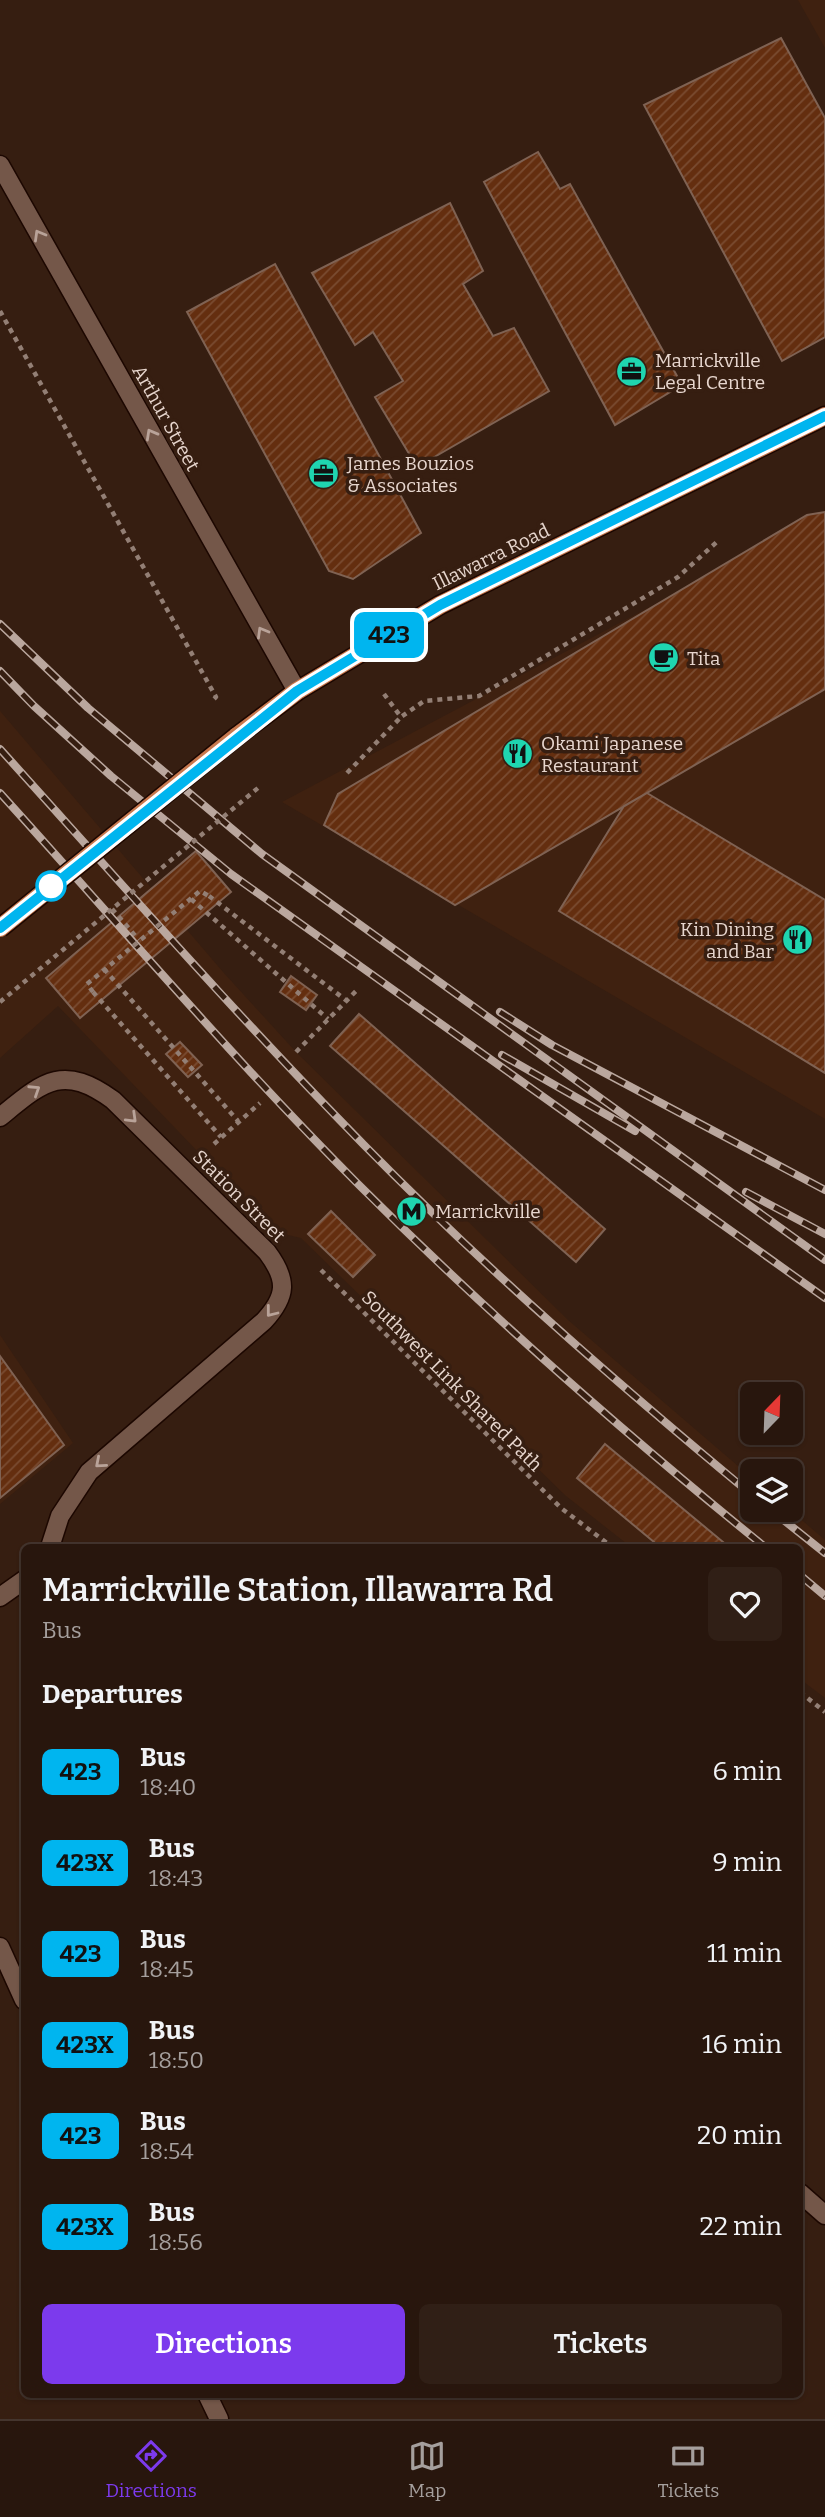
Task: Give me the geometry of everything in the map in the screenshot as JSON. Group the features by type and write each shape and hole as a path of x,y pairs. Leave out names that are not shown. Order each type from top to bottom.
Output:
{"main road":[{"name":"Illawarra Road","path":"0,928 297,691 440,605 825,416"}],"street":[{"name":"Arthur Street","path":"0,165 297,691"},
{"name":"Station Street","path":"0,1117 43,1084 76,1080 94,1087 113,1100 267,1252 282,1276 282,1292 276,1308 264,1321 89,1472 60,1516 51,1544"},
{"path":"0,1597 21,1582"},
{"path":"0,1947 21,1993"},
{"path":"803,2196 825,2214"},
{"path":"209,2398 219,2419"}],"path":[{"path":"0,311 216,697 211,702"},
{"path":"347,773 401,717 424,701 479,696 678,577 719,540"},
{"path":"384,694 401,717"},
{"path":"0,1002 258,788"},
{"path":"221,1137 87,984 200,891 347,1001"},
{"path":"191,899 328,1020"},
{"path":"112,909 139,940"},
{"path":"104,969 238,1121"},
{"path":"296,1052 359,988"},
{"path":"206,1151 260,1102"},
{"name":"Southwest Link Shared Path","path":"267,1252 308,1257 561,1508 608,1544"},
{"path":"803,1694 825,1712"}],"shaded area":[{"path":"798,0 825,0 825,48"},
{"path":"825,514 825,1119 282,802"},
{"path":"0,711 223,972 296,1052 568,1320 740,1468 740,1522 803,1521 825,1540 825,1698 803,1681 803,1544 627,1544 566,1496 301,1238 275,1232 58,1006 0,1058"},
{"path":"0,1335 73,1443 0,1504"}],"building":[{"path":"781,38 825,118 825,337 782,361 644,105"},
{"path":"538,152 560,189 570,184 682,385 615,425 484,182"},
{"path":"450,203 483,271 463,284 493,336 514,328 549,391 417,467 375,397 403,381 373,332 355,345 312,273"},
{"path":"275,264 421,533 353,579 329,571 187,312"},
{"path":"825,512 825,689 455,905 324,825 338,794 807,515"},
{"path":"647,793 825,900 825,1073 559,911 624,806"},
{"path":"196,851 231,892 80,1018 46,978"},
{"path":"291,976 317,995 306,1010 280,992"},
{"path":"359,1014 605,1229 576,1262 330,1046"},
{"path":"180,1042 202,1065 188,1077 166,1054"},
{"path":"331,1211 375,1255 353,1277 308,1234"},
{"path":"0,1356 64,1445 0,1498"},
{"path":"605,1444 725,1544 656,1544 577,1478"}],"railway":[{"path":"0,624 88,708 262,854 825,1260"},
{"path":"0,671 111,776 231,874 825,1298"},
{"path":"0,749 271,1048 410,1191 554,1325 740,1485"},
{"path":"0,793 221,1040 406,1232 557,1371 761,1544"},
{"path":"500,1012 552,1045 825,1190"},
{"path":"502,1055 635,1131"},
{"path":"746,1192 825,1234"},
{"path":"786,1522 825,1553"},
{"path":"803,1578 825,1596"}],"bus line":[{"name":"423","path":"0,928 297,691 440,605 825,416"}],"place":[{"name":"Marrickville Legal Centre","path":"632,371"},
{"name":"James Bouzios & Associates","path":"324,474"},
{"name":"Tita","path":"664,658"},
{"name":"Okami Japanese Restaurant","path":"518,754"},
{"name":"Kin Dining and Bar","path":"797,940"},
{"name":"Marrickville","path":"412,1211"}]}
